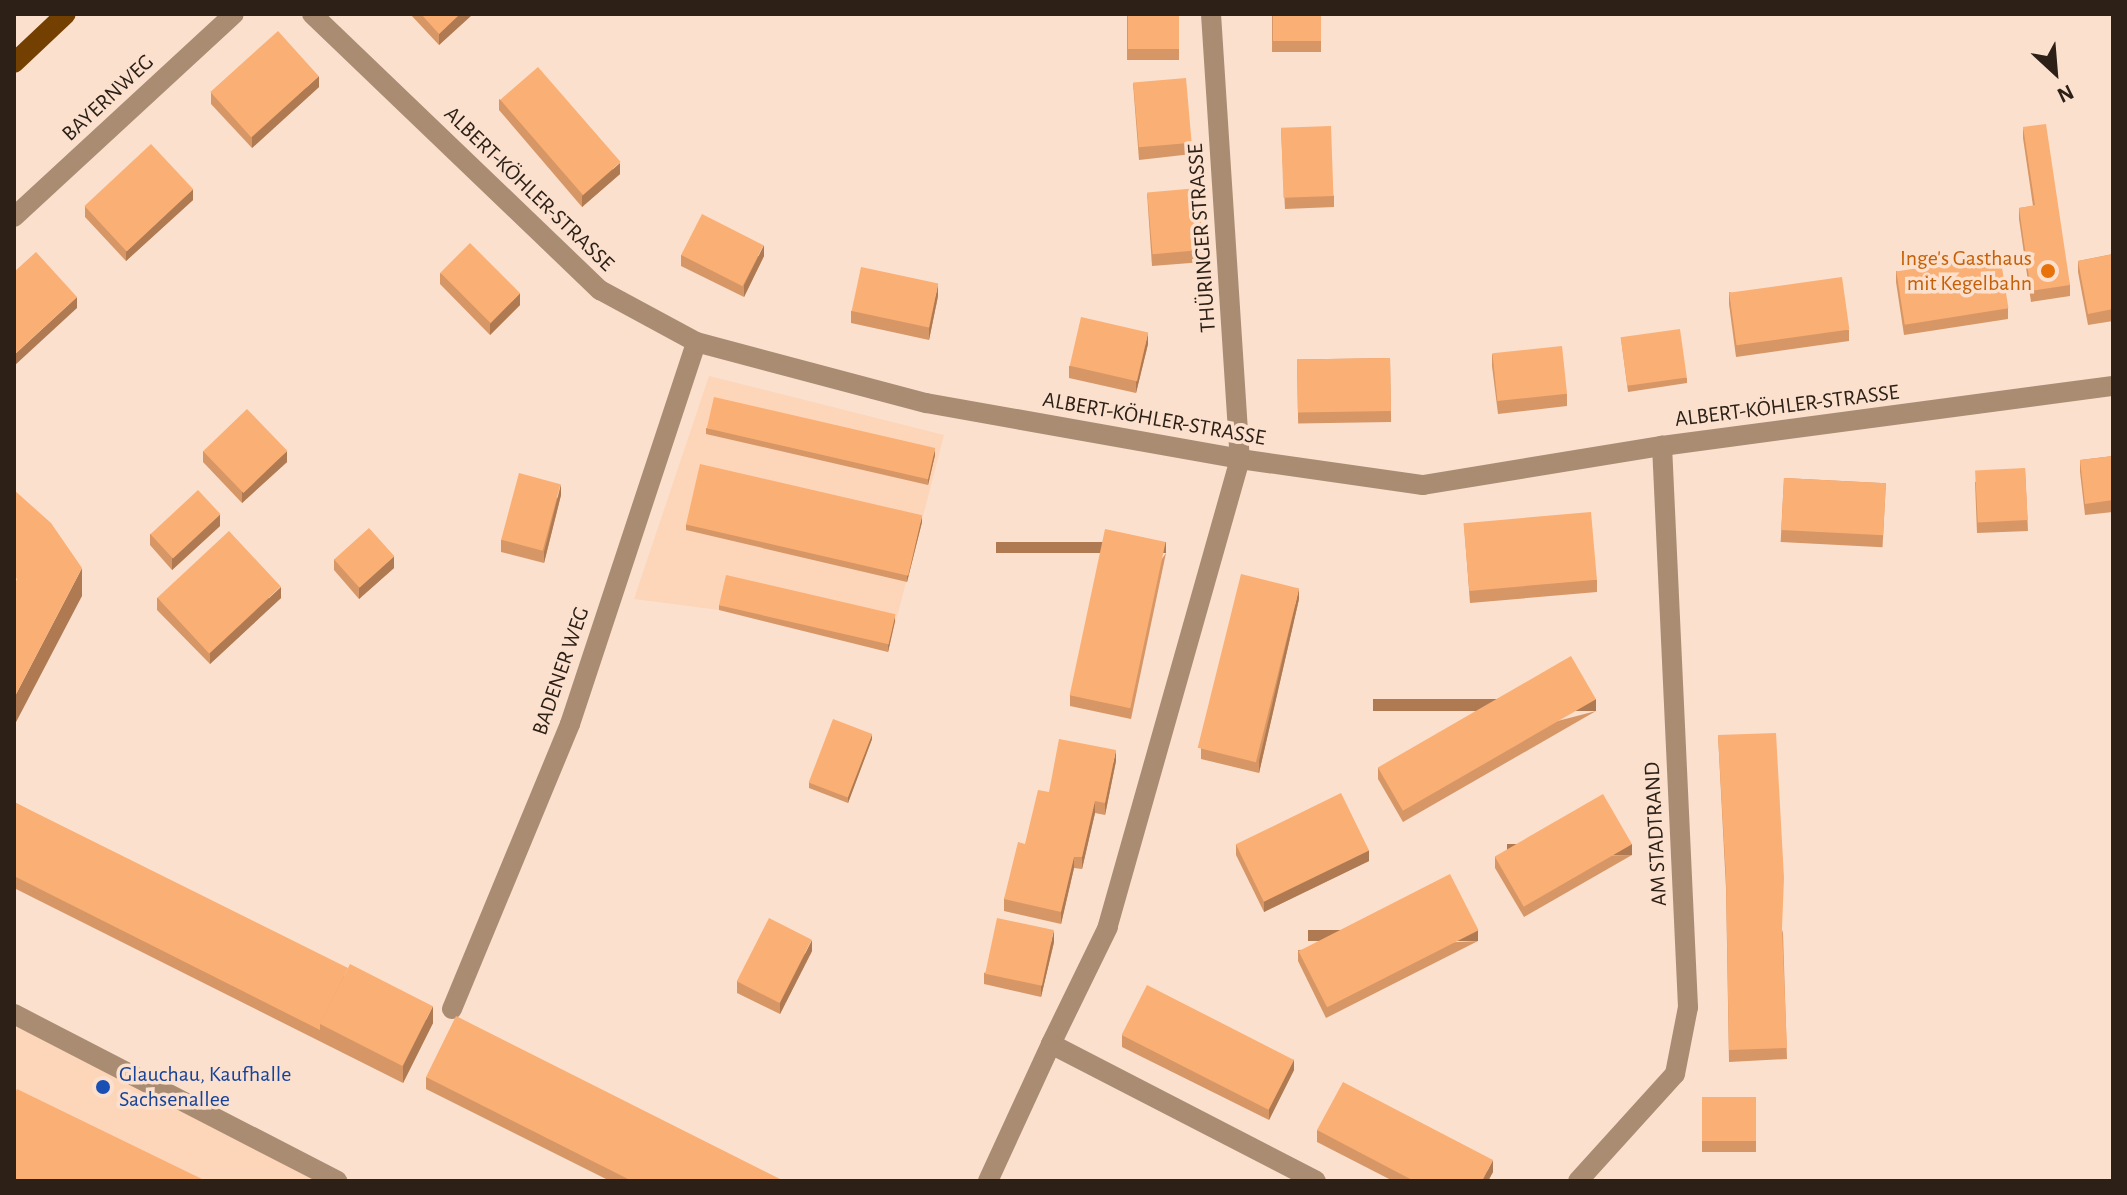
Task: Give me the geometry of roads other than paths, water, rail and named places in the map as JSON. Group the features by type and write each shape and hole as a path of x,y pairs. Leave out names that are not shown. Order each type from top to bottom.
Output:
{"main road":[{"path":"14,63 66,14"}],"street":[{"name":"BAYERNWEG","path":"14,217 234,14"},
{"name":"ALBERT-KÖHLER-STRASSE","path":"312,14 600,290 696,342 926,403 1240,459 1423,485 1662,446 2113,386"},
{"name":"THÜRINGER STRASSE","path":"1211,14 1240,459"},
{"name":"BADENER WEG","path":"452,1009 570,724 696,342"},
{"name":"AM STADTRAND","path":"1578,1181 1675,1074 1688,1007 1662,446"},
{"path":"988,1181 1108,927 1240,459"},
{"path":"14,1014 336,1181"},
{"path":"1051,1044 1316,1181"}],"place":[{"name":"Inge's Gasthaus mit Kegelbahn","path":"2048,271"},
{"name":"Glauchau, Kaufhalle Sachsenallee","path":"103,1087"}]}
